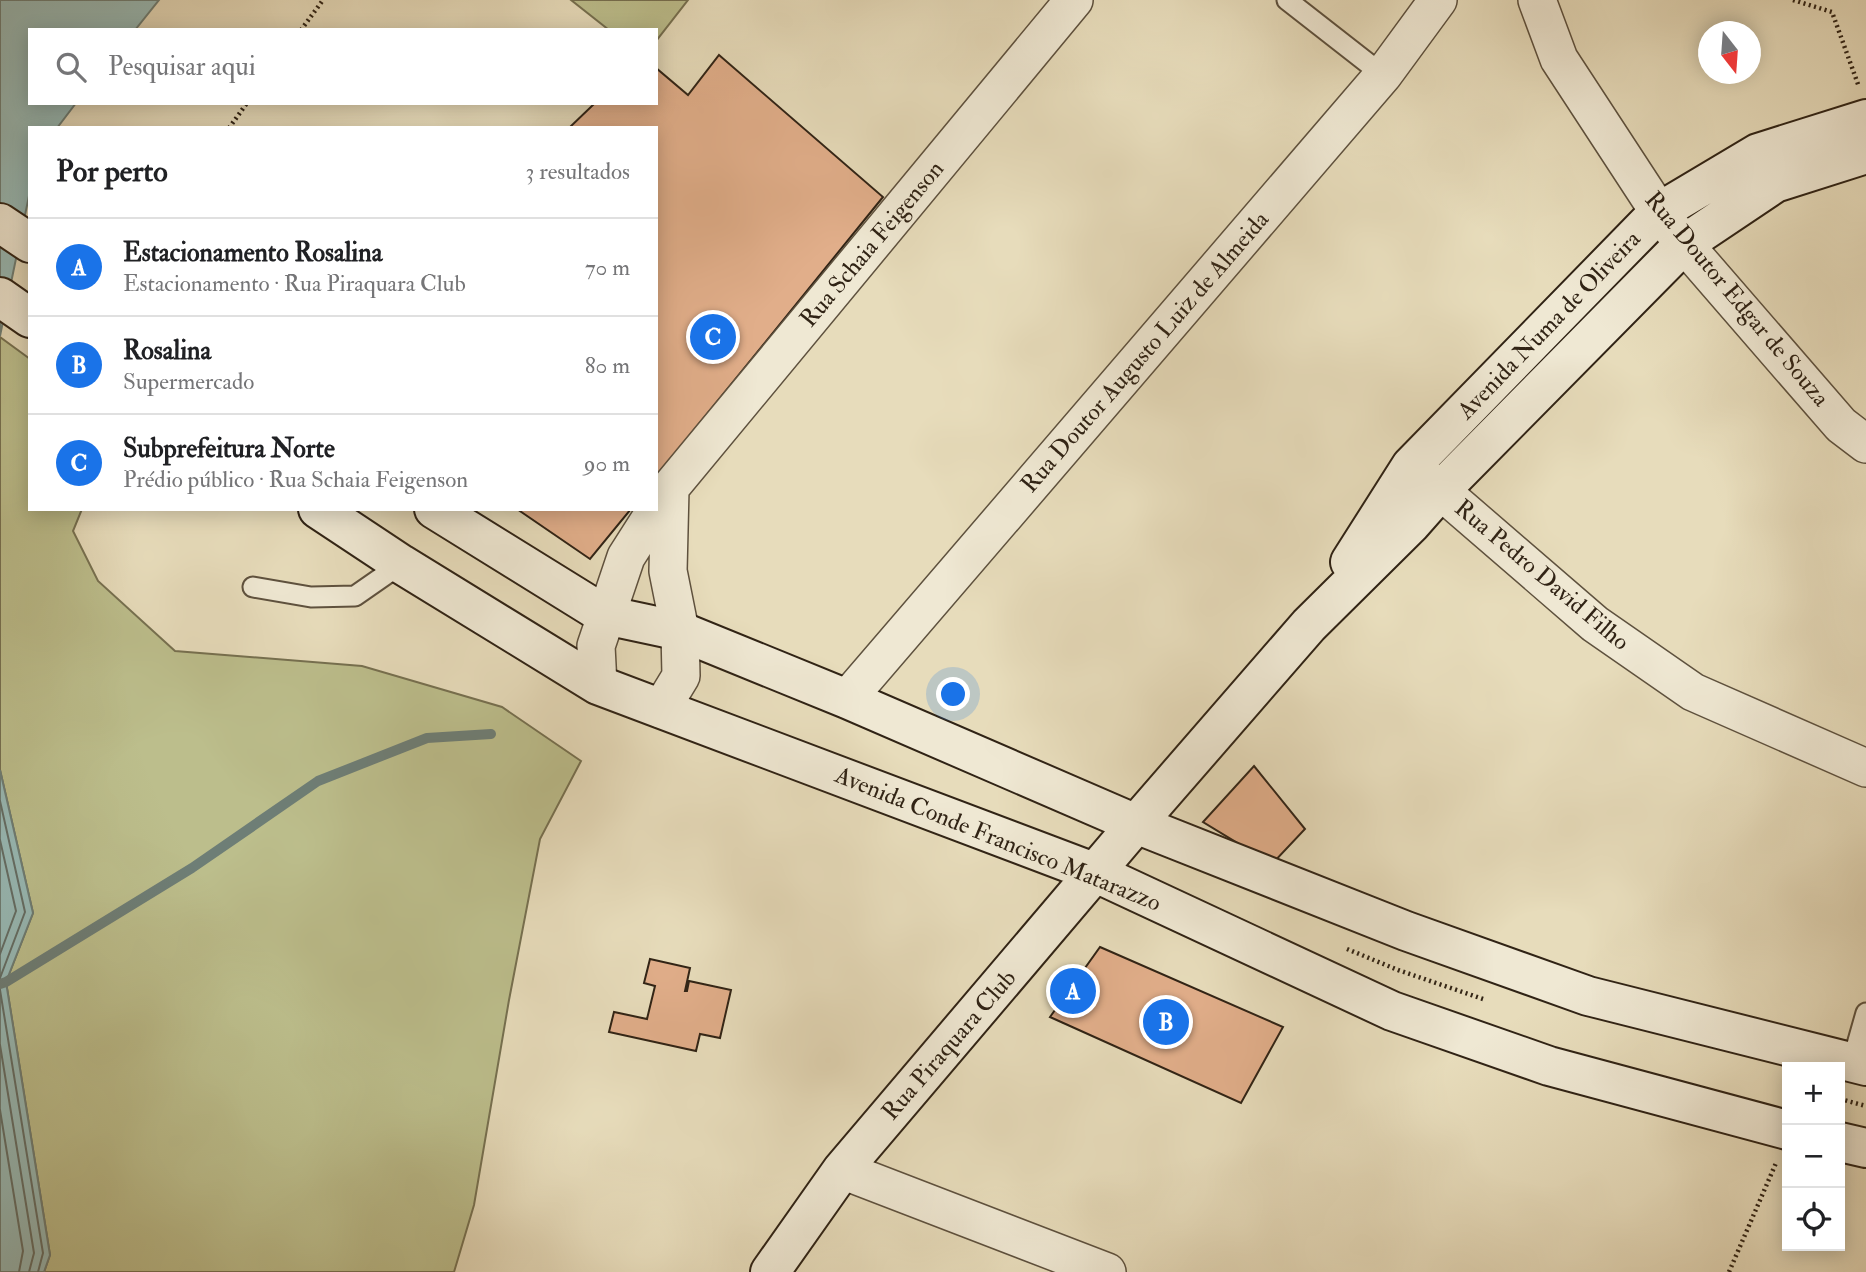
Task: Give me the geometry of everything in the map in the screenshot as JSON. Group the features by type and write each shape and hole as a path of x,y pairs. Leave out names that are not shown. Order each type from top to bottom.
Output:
{"street":[{"name":"Rua Schaia Feigenson","path":"658,507 670,488 1074,0"},
{"name":"Rua Doutor Augusto Luiz de Almeida","path":"848,699 1383,75 1438,0"},
{"name":"Rua Doutor Edgar de Souza","path":"1537,0 1559,59 1659,212 1684,244 1858,431"},
{"name":"Avenida Numa de Oliveira","path":"1308,625 1411,466 1659,212 1758,153 1864,107"},
{"name":"Avenida Numa de Oliveira","path":"1136,824 1308,625 1411,524 1441,490 1684,244 1775,183 1866,154"},
{"path":"0,223 28,242"},
{"path":"0,297 28,316"},
{"name":"Rua Pedro David Filho","path":"1411,466 1595,624 1693,692 1866,768"},
{"path":"661,709 681,676 680,631 668,571 670,488"},
{"name":"Avenida Conde Francisco Matarazzo","path":"321,511 401,564 598,685 1096,873 1392,1011 1782,1145"},
{"path":"438,511 605,615 680,631 848,699 1136,824 1406,931 1588,996 1859,1064"},
{"name":"Rua Schaia Feigenson","path":"598,685 596,646 605,615 626,557 655,511"},
{"name":"Rua Piraquara Club","path":"770,1272 842,1170 1136,824"},
{"path":"1845,1143 1866,1148"},
{"path":"842,1170 1107,1272"}],"lane":[{"path":"1287,0 1383,75"},
{"path":"253,587 311,597 355,596 401,564"},
{"path":"1859,1064 1866,1013"}],"path":[{"path":"302,28 323,0"},
{"path":"1793,0 1832,12 1864,107"},
{"path":"230,126 246,105"},
{"path":"1845,1100 1866,1106"},
{"path":"1729,1272 1782,1145"}],"green space":[{"path":"571,0 688,0 658,38 658,28 606,28"},
{"path":"0,337 28,358 28,511 81,511 73,531 98,581 175,651 362,666 502,707 581,761 540,839 474,1205 454,1272 44,1272 50,1255 6,982 33,913 0,770"}],"water":[{"path":"0,0 159,0 137,28 28,28 28,105 74,105 59,126 28,126 28,201 0,336"},
{"path":"0,770 33,913 6,982 50,1255 44,1272 0,1272"}],"building":[{"path":"719,55 883,197 658,475 658,126 571,126 593,105 658,105 658,70 688,95"},
{"path":"520,511 629,511 590,559"},
{"path":"1254,766 1305,829 1272,864 1203,822"},
{"path":"1100,947 1283,1027 1241,1103 1050,1017"},
{"path":"650,959 690,968 685,991 689,981 731,990 720,1038 700,1034 696,1051 609,1032 614,1012 647,1019 655,986 644,983"}],"waterway":[{"path":"0,984 192,868 318,781 427,738 491,734"}],"place":[{"name":"Subprefeitura Norte","path":"713,337"},
{"name":"Estacionamento Rosalina","path":"1073,991"},
{"name":"Rosalina","path":"1166,1022"}]}
